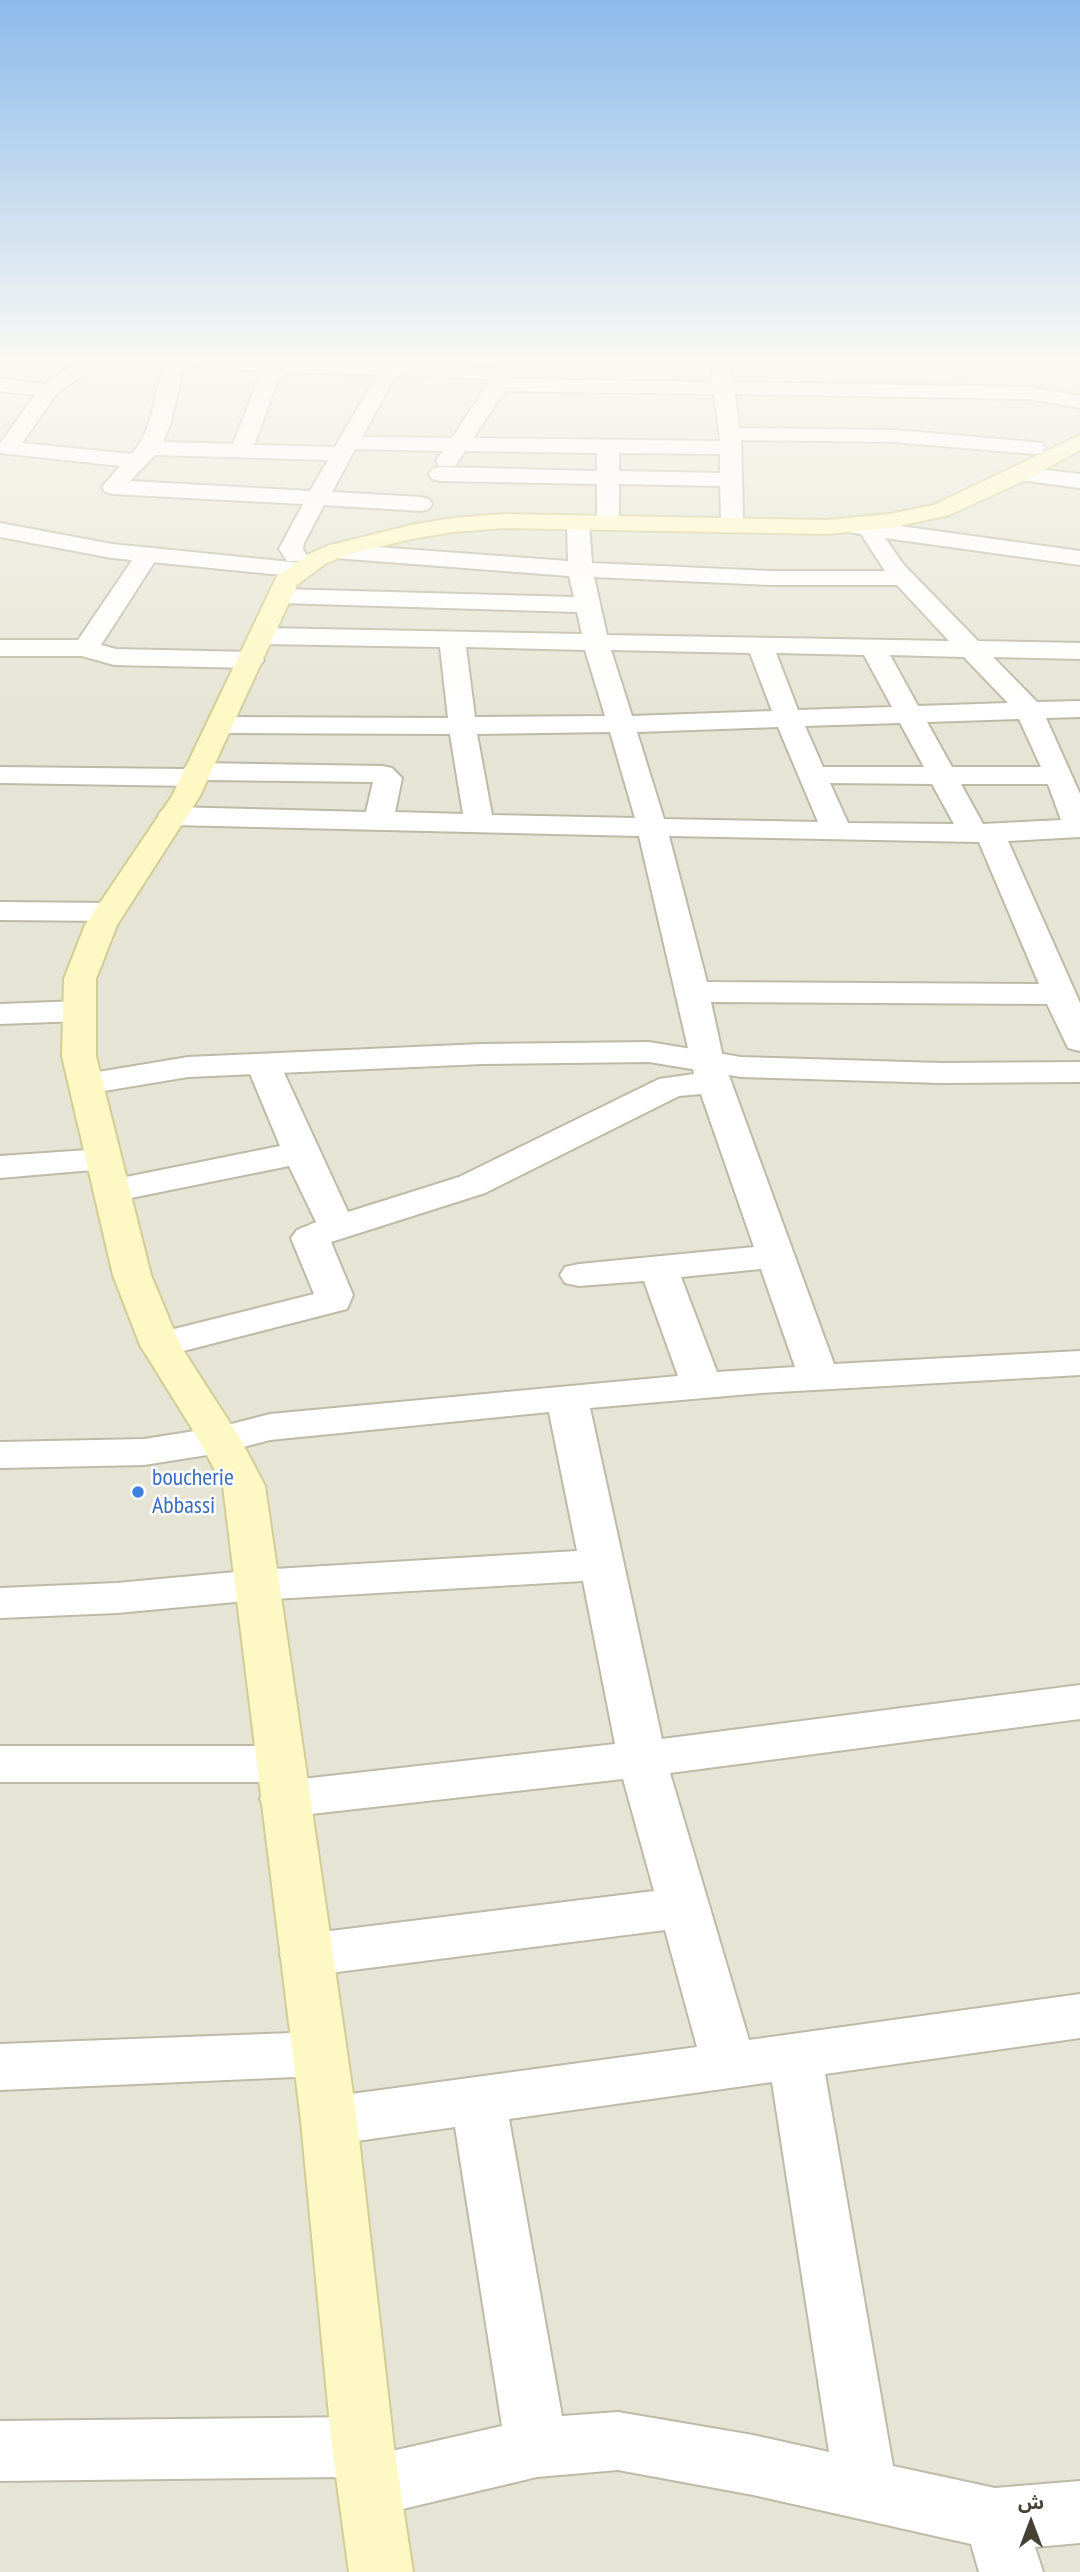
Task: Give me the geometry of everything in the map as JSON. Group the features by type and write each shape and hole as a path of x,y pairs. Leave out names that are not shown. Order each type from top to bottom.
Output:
{"main road":[{"path":"289,574 335,551 453,525 593,519 821,517 874,512 920,503 972,478"},
{"path":"381,2572 366,2467 329,2121 244,1486 220,1440 160,1345 132,1275 79,1056 80,979 101,925 196,775 289,574 322,544 446,518 505,514 593,519 845,525 890,521 941,510 1011,478"}],"street":[{"path":"121,478 113,487 421,504"},
{"path":"289,574 290,546 328,478"},
{"path":"406,525 437,478"},
{"path":"610,478 593,519 580,569 596,643 652,827 694,992 710,1072 819,1378"},
{"path":"612,478 730,480 732,517"},
{"path":"1055,478 1080,481"},
{"path":"845,525 1080,558"},
{"path":"172,816 837,832 981,833 1079,828 1054,764 1028,709 904,578 873,538 875,529"},
{"path":"0,530 47,542 289,574 588,605"},
{"path":"335,551 380,557 580,569 812,580 904,578"},
{"path":"86,648 147,555"},
{"path":"0,648 86,648 114,657 452,640 1080,651"},
{"path":"452,640 479,824"},
{"path":"760,645 837,832"},
{"path":"873,646 944,776 981,833 1065,988 1080,1041"},
{"path":"220,725 620,724 1080,709"},
{"path":"347,773 360,726"},
{"path":"813,775 944,776 1054,764 1080,752"},
{"path":"0,775 347,773 388,776 378,822"},
{"path":"0,911 109,912"},
{"path":"694,992 1065,988"},
{"path":"0,1014 80,1011"},
{"path":"86,1084 188,1067 482,1054 649,1052 710,1072"},
{"path":"263,1064 301,1153 338,1229"},
{"path":"160,1345 333,1301 334,1295 310,1238 472,1185 671,1086 710,1072 741,1067 914,1073 1080,1072"},
{"path":"0,1167 107,1175 301,1153"},
{"path":"579,1275 776,1256"},
{"path":"659,1268 702,1386"},
{"path":"0,1455 144,1452 220,1440 270,1427 567,1398 819,1378 1080,1363"},
{"path":"567,1398 642,1759 730,2066"},
{"path":"0,1603 117,1598 257,1585 600,1565"},
{"path":"0,1764 282,1781 642,1759 1080,1702"},
{"path":"306,1955 685,1908"},
{"path":"329,2121 1080,2016"},
{"path":"0,2067 318,2054"},
{"path":"795,2056 866,2490"},
{"path":"478,2101 537,2447"},
{"path":"0,2451 366,2467 537,2447 618,2441 753,2465 866,2490 1003,2545 1080,2512"}],"shaded area":[{"path":"0,478 1080,478 1080,2572 0,2572"}],"place":[{"name":"boucherie Abbassi","path":"138,1492"}]}
